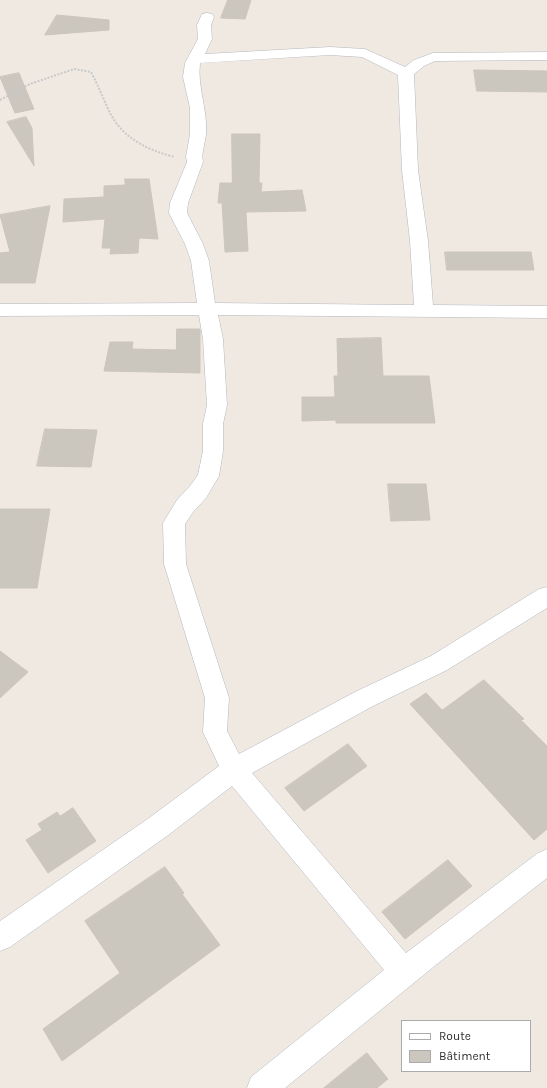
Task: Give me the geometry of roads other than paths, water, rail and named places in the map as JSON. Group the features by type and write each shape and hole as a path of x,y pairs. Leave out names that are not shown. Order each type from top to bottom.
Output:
{"street":[{"path":"207,17 204,25 206,39 193,63 191,77 198,108 198,134 194,157 195,162 179,203 178,213 194,244 200,261 206,309 212,339 217,405 213,424 212,451 208,476 198,492 185,506 174,523 175,564 217,698 215,732 234,770 404,972"},
{"path":"196,59 330,51 365,53 406,73"},
{"path":"406,73 419,64 434,57 547,56"},
{"path":"406,73 410,170 419,241 424,311"},
{"path":"0,310 206,309 547,312"},
{"path":"0,937 158,827 234,770 364,699 439,663 547,596"},
{"path":"262,1088 404,972 547,862"}]}
